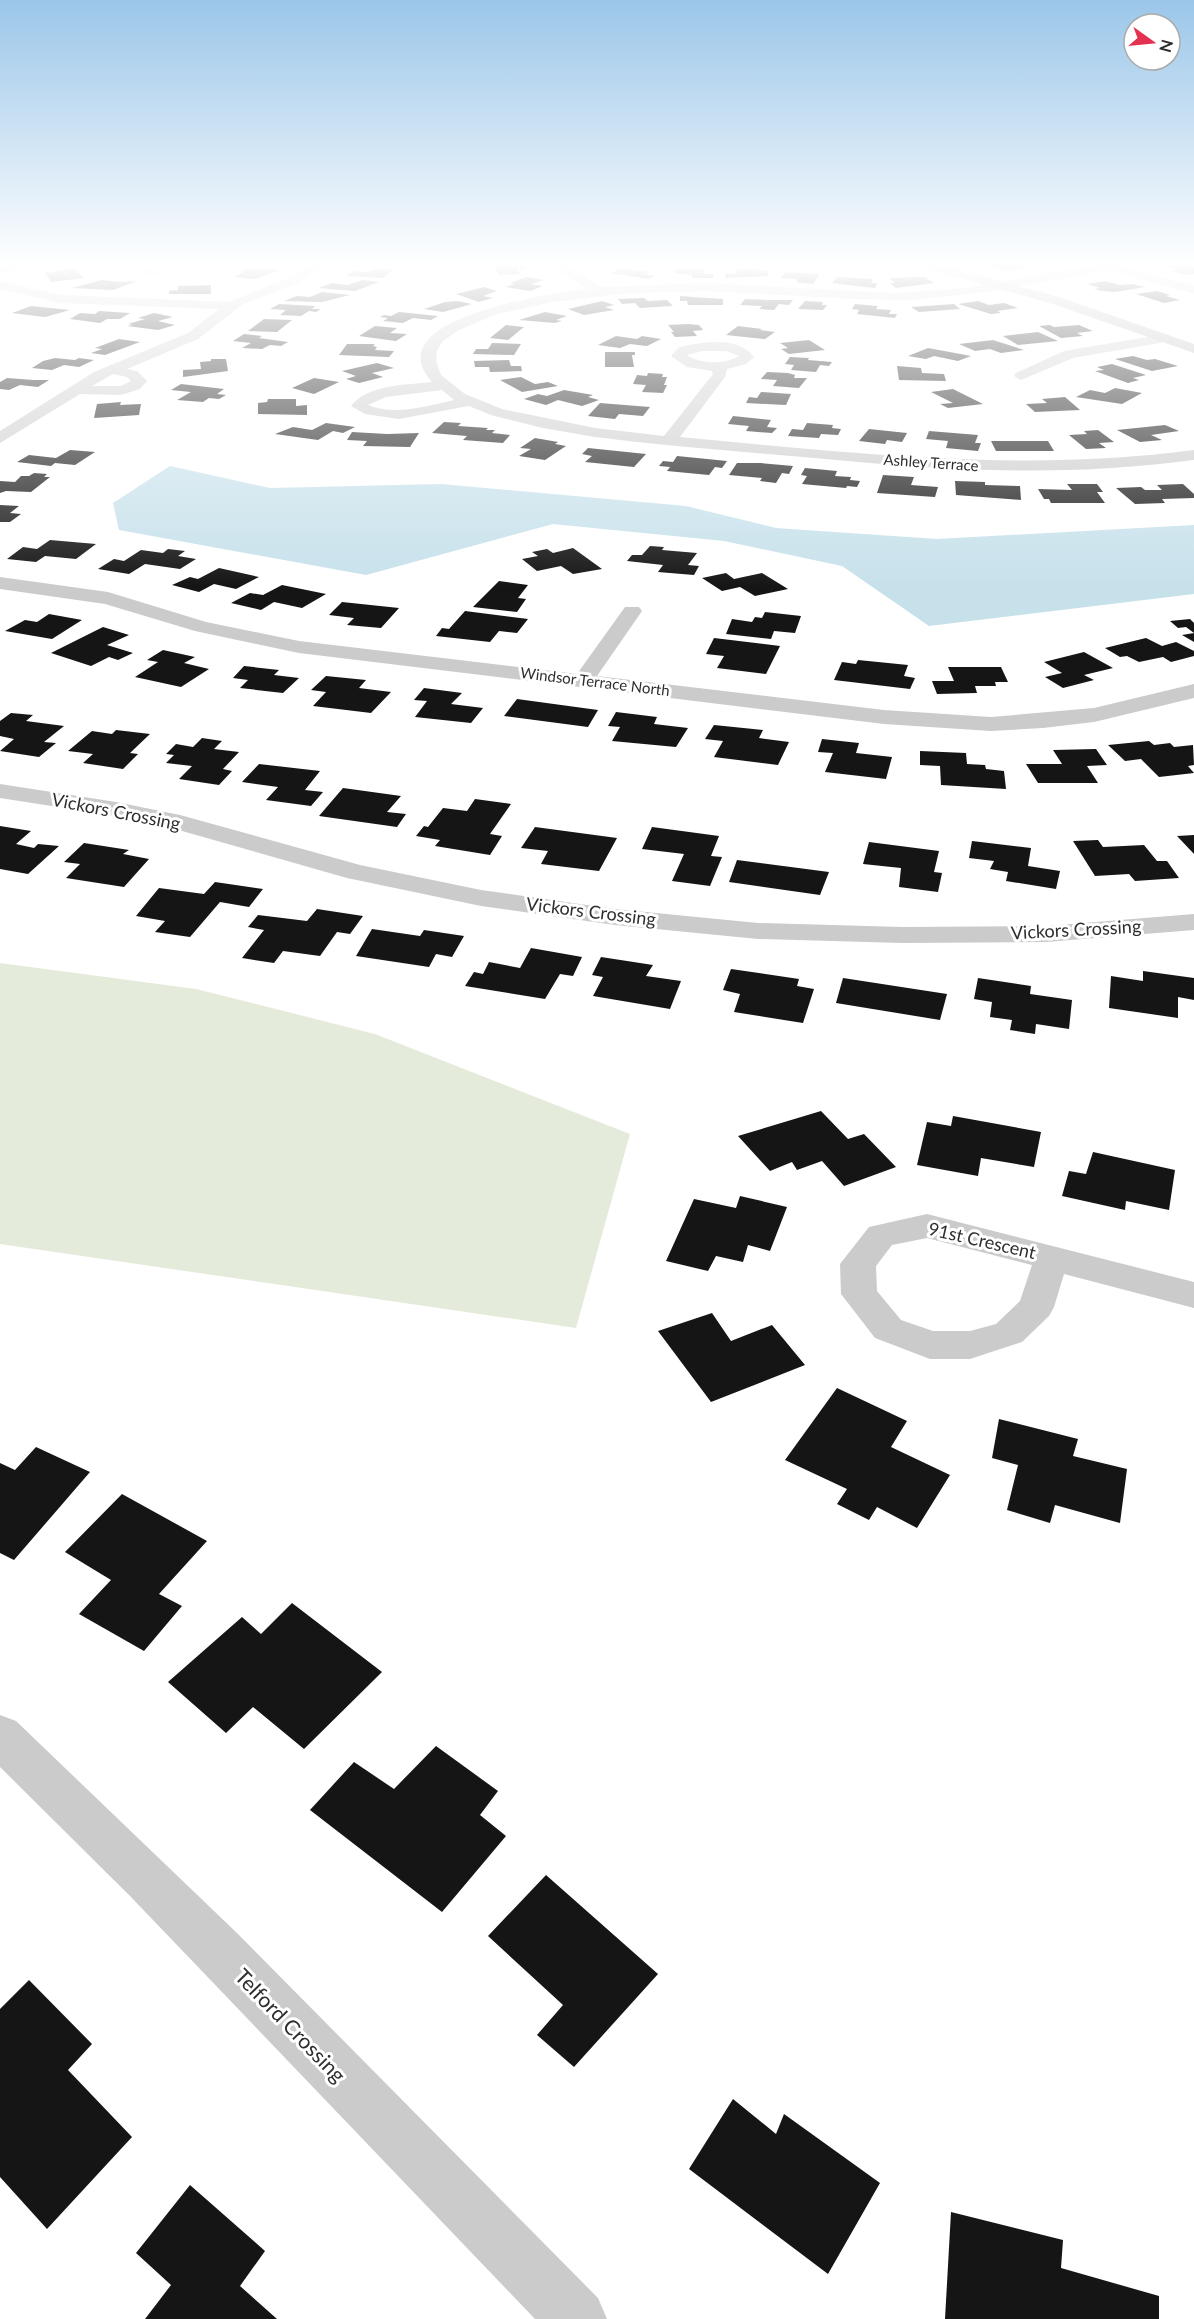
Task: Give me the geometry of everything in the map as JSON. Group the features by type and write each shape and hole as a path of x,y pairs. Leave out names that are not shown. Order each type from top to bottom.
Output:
{"street":[{"path":"0,438 75,390 112,370"},
{"path":"75,390 118,390 129,388 140,381 132,374 113,370"},
{"path":"430,370 442,386 379,394 367,397 361,401 359,406 375,413 405,414 470,401"},
{"path":"669,440 720,374 719,370"},
{"path":"1021,376 1034,370"},
{"name":"Ashley Terrace","path":"442,386 470,401 508,415 544,424 584,431 669,440 983,467 1098,465 1194,454"},
{"name":"Windsor Terrace North","path":"0,583 108,598 202,627 299,647 884,717 991,724 1094,715 1194,692"},
{"path":"584,680 632,611"},
{"name":"Vickors Crossing","path":"0,791 148,816 401,882 481,898 615,917 758,931 902,935 1046,934 1194,922"},
{"name":"91st Crescent","path":"1052,1257 1036,1307 1009,1333 970,1346 930,1345 888,1329 859,1294 858,1264 880,1235 927,1226 1052,1257 1194,1295"},
{"name":"Telford Crossing","path":"0,1736 91,1821 482,2225 577,2319"}],"green space":[{"path":"0,963 196,989 375,1034 630,1134 576,1328 0,1244"}],"water":[{"path":"170,466 270,488 441,484 686,506 776,528 937,539 1194,525 1194,594 929,626 842,566 724,541 553,524 366,575 119,530 113,503"}],"building":[{"path":"183,370 228,371 183,377"},
{"path":"384,370 372,373 383,377 359,383 346,379 356,376 342,371"},
{"path":"490,370 522,371 490,372"},
{"path":"898,370 921,370 922,373 944,374 946,381 899,380"},
{"path":"1131,370 1146,375 1133,378 1139,380 1128,383 1095,371"},
{"path":"767,372 788,373 795,375 794,378 807,378 799,388 773,386 777,380 761,379"},
{"path":"648,373 663,374 662,377 667,377 664,385 667,385 663,393 642,392 646,385 633,384 637,375 647,376"},
{"path":"521,377 535,384 548,382 558,386 522,392 500,380"},
{"path":"7,378 49,380 38,387 20,385 9,390 0,389 0,382"},
{"path":"314,378 339,382 314,394 292,388"},
{"path":"181,384 224,389 217,394 226,395 219,399 209,398 203,402 177,400 191,392 171,390"},
{"path":"1115,388 1142,393 1122,404 1076,397 1090,390 1105,393"},
{"path":"953,389 983,404 948,408 940,404 953,403 931,392"},
{"path":"564,390 593,395 588,397 599,400 582,406 558,400 546,405 524,399 538,394 547,396"},
{"path":"761,392 791,394 786,405 746,403 749,397 757,398"},
{"path":"1065,397 1080,410 1035,412 1026,404 1047,403 1042,399"},
{"path":"268,399 296,399 296,406 307,405 307,415 258,414 258,403 267,402"},
{"path":"121,402 120,405 141,404 139,415 94,418 97,404"},
{"path":"600,403 650,407 643,416 619,414 615,419 588,416"},
{"path":"733,416 771,420 767,427 777,428 772,433 746,431 749,426 728,424"},
{"path":"444,422 461,423 458,426 488,428 486,430 495,430 492,433 510,435 503,443 463,440 467,436 432,433"},
{"path":"326,423 355,427 343,433 333,431 318,440 275,434 293,427 312,430"},
{"path":"807,423 833,425 832,428 841,429 838,435 821,434 819,438 788,436 792,429 803,430"},
{"path":"1165,425 1179,431 1151,435 1162,440 1140,442 1117,430"},
{"path":"869,429 907,433 902,442 887,440 885,444 859,441"},
{"path":"1098,430 1114,442 1099,443 1106,448 1086,449 1069,435 1087,434 1084,431"},
{"path":"929,431 978,435 975,443 981,443 978,451 946,448 948,441 926,439"},
{"path":"352,432 419,433 410,447 363,446 367,441 347,440"},
{"path":"535,438 558,442 555,444 566,446 545,460 519,456 531,449 520,448"},
{"path":"991,441 1048,441 1054,451 996,451"},
{"path":"588,448 646,454 634,467 585,462 592,456 582,454"},
{"path":"70,450 95,452 75,465 55,463 51,466 17,462 29,455 56,458"},
{"path":"677,456 727,461 722,468 715,467 709,475 667,471 670,467 659,466 663,461 673,462"},
{"path":"737,463 793,466 789,474 782,473 776,483 760,481 762,478 729,475"},
{"path":"805,468 837,471 835,476 851,477 850,480 860,481 857,487 847,486 846,488 802,484 807,476 801,475"},
{"path":"34,473 47,474 44,477 50,477 31,492 6,491 0,493 0,481 15,482 21,476"},
{"path":"883,475 914,477 911,485 938,487 935,497 877,493"},
{"path":"955,481 1020,486 1021,500 956,495"},
{"path":"1067,484 1097,484 1103,492 1097,492 1105,503 1051,503 1049,499 1044,499 1038,489 1072,490"},
{"path":"1183,484 1194,494 1194,498 1162,499 1165,503 1135,504 1116,488 1141,487 1145,490 1162,490 1157,485"},
{"path":"0,505 19,506 10,513 21,514 10,522 0,522"},
{"path":"50,540 96,544 76,559 45,556 36,562 7,559 23,547 37,549"},
{"path":"650,546 664,547 662,550 697,553 688,565 699,566 694,575 658,572 663,565 627,561 632,555 642,555"},
{"path":"573,548 602,569 573,574 561,566 537,571 522,559 538,556 532,552 547,549 553,553"},
{"path":"168,549 185,551 178,556 196,559 180,569 145,564 129,574 98,569 114,559 124,561 141,550 163,553"},
{"path":"219,568 259,577 236,589 214,584 199,592 172,585 190,577 198,579"},
{"path":"726,573 734,579 762,573 788,589 755,596 740,587 722,591 702,578"},
{"path":"499,581 528,585 518,598 526,599 517,612 473,607"},
{"path":"282,585 326,594 302,608 274,602 261,610 231,603 250,593 263,595"},
{"path":"342,602 399,608 381,628 347,625 354,618 329,615"},
{"path":"465,611 528,619 517,633 499,631 490,642 436,636 442,628 449,629"},
{"path":"765,612 801,616 795,633 774,631 771,639 726,634 732,619 752,622 755,617 762,618"},
{"path":"49,614 82,620 52,639 5,631 25,620 37,622"},
{"path":"1190,619 1194,623 1194,633 1186,627 1178,628 1170,621"},
{"path":"103,627 129,635 107,645 133,653 118,660 109,657 91,666 51,653"},
{"path":"1194,633 1194,642 1182,635"},
{"path":"714,638 780,646 766,674 717,668 724,656 706,654"},
{"path":"1146,638 1162,646 1176,642 1194,651 1194,656 1171,662 1163,657 1139,662 1127,656 1120,657 1105,648"},
{"path":"163,650 195,657 184,663 209,669 181,687 135,677 158,662 147,660"},
{"path":"1084,652 1113,668 1084,675 1094,680 1063,688 1045,677 1062,673 1044,662"},
{"path":"858,660 908,665 904,676 915,678 910,689 834,680 842,662 856,664"},
{"path":"244,666 279,670 274,675 299,678 283,693 240,688 248,680 233,678"},
{"path":"948,667 1001,667 1008,682 995,682 996,686 975,686 977,693 937,694 932,681 954,681"},
{"path":"326,676 366,680 359,688 391,692 371,713 313,706 326,692 311,690"},
{"path":"424,688 462,693 451,704 483,708 471,723 415,717 427,701 414,700"},
{"path":"517,699 598,710 588,727 504,716"},
{"path":"616,712 657,717 654,724 688,728 676,747 612,741 620,727 608,726"},
{"path":"11,713 33,715 26,721 64,726 44,742 56,743 39,757 0,751 14,739 0,736 0,721"},
{"path":"714,725 763,730 759,738 789,742 778,765 714,757 723,741 705,739"},
{"path":"116,730 150,734 130,753 138,754 123,769 83,763 93,754 68,751 92,731 112,734"},
{"path":"202,738 222,741 214,749 239,752 223,769 232,771 219,785 179,779 192,766 166,763 174,755 166,754 176,744 193,747"},
{"path":"822,739 859,743 856,753 892,757 886,779 825,772 833,753 818,752"},
{"path":"1149,741 1154,745 1170,743 1174,747 1193,745 1194,765 1188,766 1194,773 1159,777 1141,759 1125,761 1108,745"},
{"path":"1096,749 1107,765 1087,766 1098,783 1038,783 1026,764 1062,764 1053,750"},
{"path":"920,751 966,753 967,764 985,765 986,769 1004,771 1006,789 941,785 940,766 920,765"},
{"path":"259,764 320,771 305,790 323,792 311,806 266,800 278,787 242,782"},
{"path":"343,788 401,796 387,812 406,814 397,827 319,816"},
{"path":"475,799 511,804 490,834 502,836 490,855 435,846 440,840 416,836 424,826 428,827 443,808 467,811"},
{"path":"0,826 31,831 16,844 34,848 38,844 59,846 28,874 0,869"},
{"path":"535,827 617,838 599,871 541,864 548,851 521,848"},
{"path":"652,827 719,836 711,856 722,857 710,886 672,881 684,854 642,849"},
{"path":"1194,835 1194,854 1177,836"},
{"path":"1098,840 1103,847 1144,845 1157,861 1167,861 1179,878 1135,881 1129,874 1095,876 1073,841"},
{"path":"972,841 1031,848 1028,866 1060,871 1056,889 1006,881 1008,872 990,869 994,861 969,858"},
{"path":"869,842 939,851 934,872 942,873 938,892 899,887 901,868 863,864"},
{"path":"84,843 129,850 123,854 149,859 124,887 66,878 80,864 64,862"},
{"path":"737,860 829,872 820,895 729,882"},
{"path":"215,882 263,889 249,907 220,902 190,937 155,932 165,921 136,916 159,888 204,894"},
{"path":"317,909 363,916 350,934 337,932 320,956 283,951 274,963 242,958 264,930 248,927 258,915 307,921"},
{"path":"372,929 420,936 424,930 464,936 452,957 436,954 429,967 356,956"},
{"path":"531,948 582,957 573,976 560,974 545,999 465,986 474,972 483,974 489,962 520,968"},
{"path":"601,957 653,965 646,976 681,981 670,1009 593,996 603,977 592,975"},
{"path":"731,969 799,979 797,986 814,989 803,1023 734,1012 740,994 723,990"},
{"path":"1143,971 1194,978 1194,1000 1178,997 1178,1018 1109,1008 1111,976 1143,981"},
{"path":"843,978 947,994 940,1020 836,1003"},
{"path":"978,978 1031,986 1030,994 1072,1000 1069,1029 1036,1024 1035,1034 1010,1030 1012,1020 990,1017 992,1002 974,999"},
{"path":"821,1111 848,1139 864,1134 896,1167 844,1186 822,1161 797,1170 792,1162 770,1171 738,1136"},
{"path":"953,1116 1041,1132 1034,1167 981,1158 978,1176 917,1165 927,1122 951,1126"},
{"path":"1093,1152 1175,1170 1169,1210 1126,1201 1125,1210 1062,1196 1069,1171 1086,1174"},
{"path":"740,1196 787,1207 770,1251 748,1245 743,1262 716,1256 708,1271 666,1261 694,1199 736,1208"},
{"path":"712,1313 731,1341 772,1325 805,1365 711,1402 658,1331"},
{"path":"837,1388 907,1421 891,1447 950,1475 917,1528 877,1507 869,1520 837,1504 847,1489 785,1460"},
{"path":"999,1419 1078,1439 1073,1456 1127,1469 1120,1523 1055,1505 1050,1523 1007,1510 1018,1465 992,1458"},
{"path":"36,1447 90,1472 14,1560 0,1553 0,1463 15,1470"},
{"path":"122,1494 207,1541 159,1594 182,1606 144,1651 79,1614 111,1580 65,1552"},
{"path":"292,1603 382,1672 304,1749 253,1707 226,1733 168,1682 242,1617 261,1634"},
{"path":"436,1746 498,1791 480,1815 506,1836 442,1912 310,1810 354,1762 394,1789"},
{"path":"546,1875 658,1974 574,2067 537,2035 563,2005 488,1936"},
{"path":"29,1980 92,2044 68,2070 132,2137 47,2229 0,2177 0,2009"},
{"path":"733,2099 776,2134 784,2114 880,2183 828,2274 689,2169"},
{"path":"190,2185 265,2251 240,2286 277,2319 145,2319 171,2285 136,2253"},
{"path":"951,2212 1063,2240 1061,2268 1159,2296 1159,2319 945,2319"}]}
